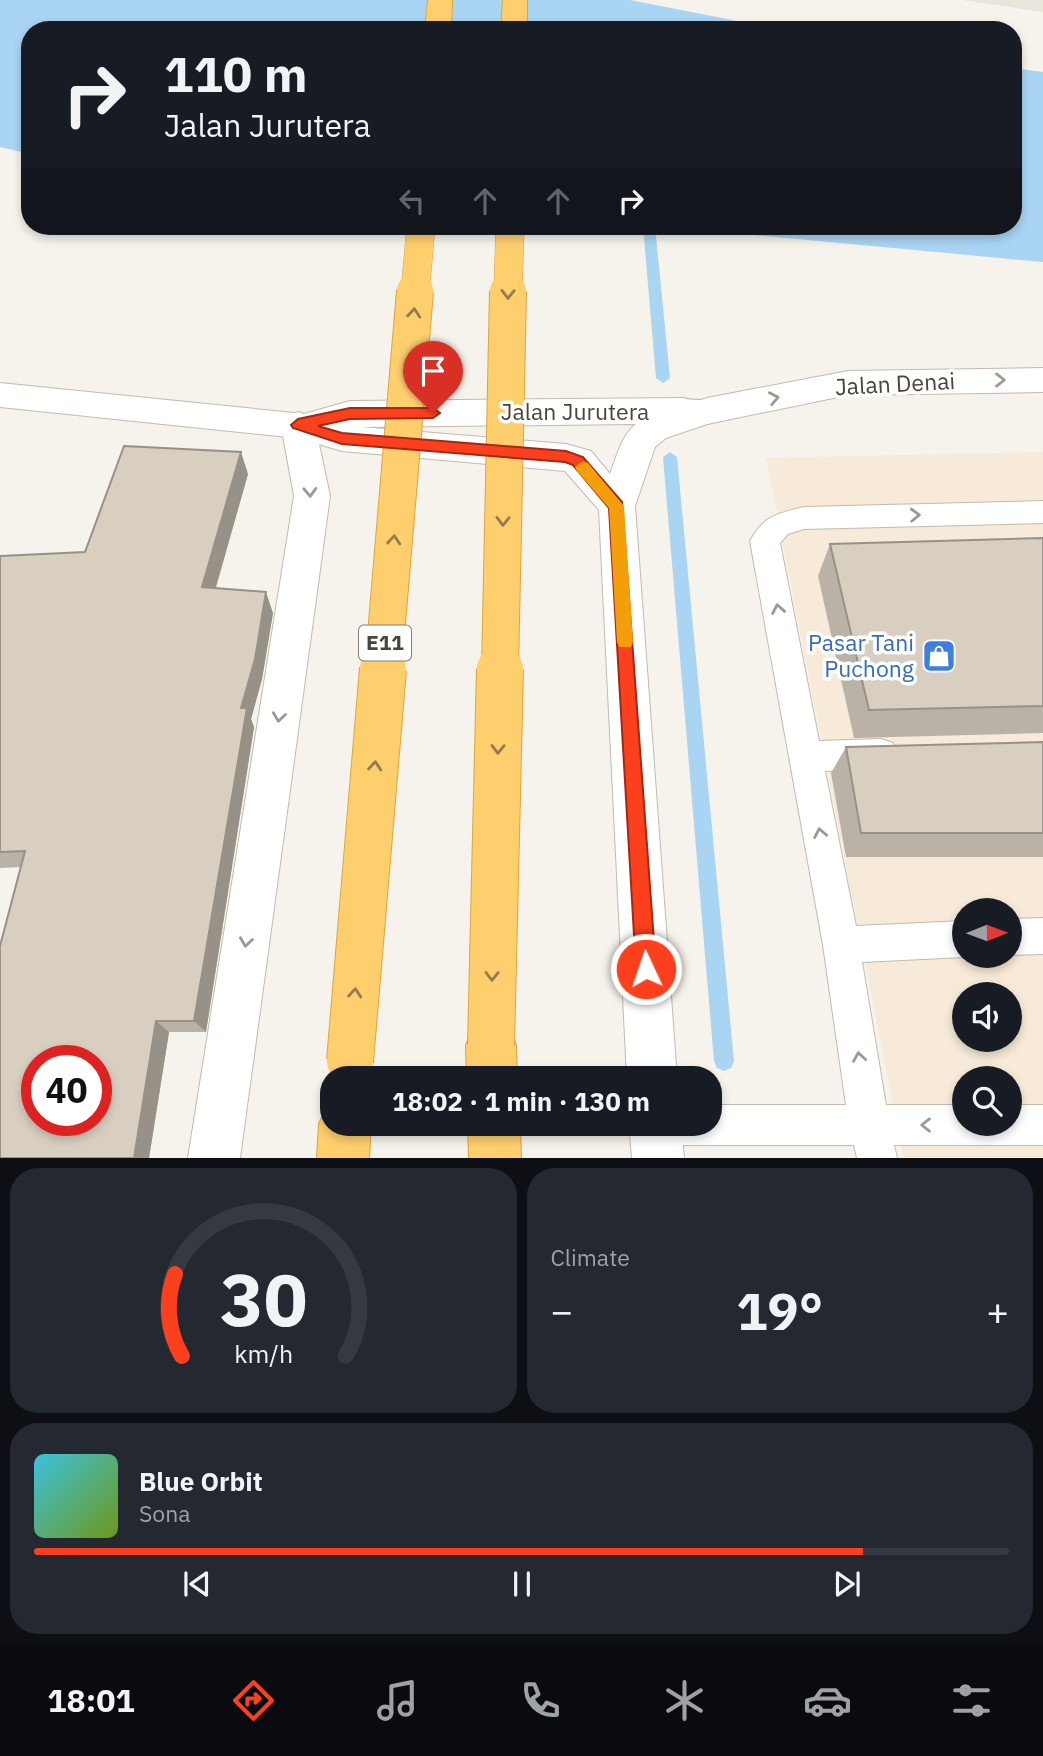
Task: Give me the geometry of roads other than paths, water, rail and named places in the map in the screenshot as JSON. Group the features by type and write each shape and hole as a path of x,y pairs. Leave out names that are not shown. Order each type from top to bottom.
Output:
{"highway":[{"path":"439,21 440,0"},
{"path":"514,21 515,0"},
{"name":"E11","path":"349,1066 420,235"},
{"path":"491,1062 510,235"},
{"path":"342,1157 344,1136"},
{"path":"494,1136 495,1157"}],"street":[{"name":"Jalan Denai","path":"708,411 848,383 1043,380"},
{"name":"Jalan Jurutera","path":"0,395 298,425 342,438 566,457 578,461 617,506"},
{"name":"Jalan Jurutera","path":"298,425 350,414 708,411"},
{"name":"Jalan Jurutera","path":"652,1066 617,506 640,440 654,429 708,411"},
{"path":"214,1157 312,496 298,425"}],"lane":[{"path":"873,1141 841,945 765,541 778,526 804,518 1043,512"},
{"path":"805,756 911,754"},
{"path":"1022,937 1043,936"},
{"path":"841,945 952,940"},
{"path":"722,1127 873,1141 1043,1125"}],"water":[{"path":"0,0 630,0 737,21 21,21 21,152 0,147"},
{"path":"1022,69 1043,72 1043,262 754,235 1022,235"}],"waterway":[{"path":"650,235 663,378"},
{"path":"670,457 724,1061"}],"place":[{"name":"Pasar Tani Puchong","path":"939,656"}]}
